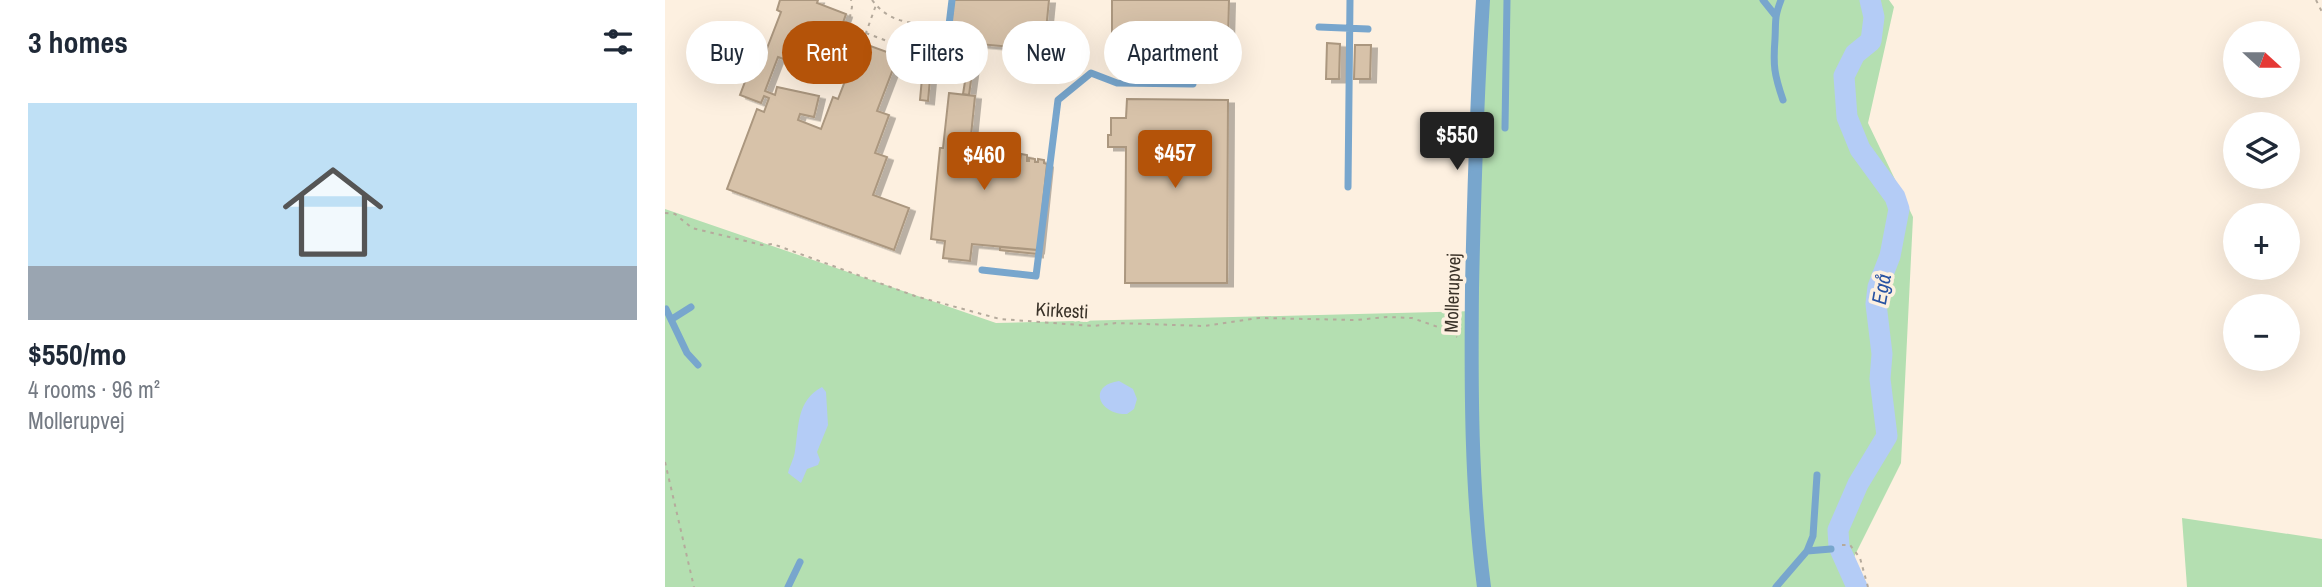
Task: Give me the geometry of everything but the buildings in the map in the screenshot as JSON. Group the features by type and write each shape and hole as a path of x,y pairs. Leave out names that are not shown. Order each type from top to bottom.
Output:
{"street":[{"name":"Mollerupvej","path":"1483,0 1475,150 1470,345 1471,427 1480,555 1485,587"}],"lane":[{"path":"949,21 952,0"},
{"path":"1348,187 1350,0"},
{"path":"1505,128 1507,0"},
{"path":"1763,0 1775,15"},
{"path":"1781,0 1775,15 1773,62 1783,100"},
{"path":"1319,27 1368,29"},
{"path":"982,270 1036,276 1058,100 1091,73 1104,78"},
{"path":"672,319 691,307"},
{"path":"666,309 687,353 698,365"},
{"path":"1776,587 1807,551 1813,536 1817,475"},
{"path":"1807,551 1831,549"},
{"path":"788,587 800,562"}],"path":[{"path":"849,21 851,0"},
{"path":"872,0 883,13 905,21"},
{"path":"2316,0 2322,12"},
{"path":"870,21 876,5"},
{"name":"Kirkesti","path":"665,213 675,214 692,228 762,245 773,244 915,296 1000,320 1093,326 1116,323 1203,326 1259,318 1412,318 1441,328 1470,345"},
{"path":"665,462 694,587"},
{"path":"1846,544 1860,558 1868,587"}],"green space":[{"path":"1487,0 1889,0 1894,7 1868,123 1913,217 1901,463 1852,561 1860,587 665,587 665,209 996,323 1475,311"},
{"path":"2182,518 2322,539 2322,587 2187,587"}],"water":[{"path":"1119,381 1133,389 1137,399 1134,409 1127,414 1110,410 1101,400 1103,388"},
{"path":"822,387 826,392 828,425 817,452 820,460 818,465 807,469 801,483 788,473 800,415 807,400"}],"waterway":[{"name":"Egå","path":"1857,587 1839,547 1838,530 1858,484 1887,436 1880,379 1882,354 1876,304 1878,287 1890,256 1899,209 1895,197 1860,149 1847,117 1844,76 1855,54 1871,41 1874,17 1870,0"}]}
